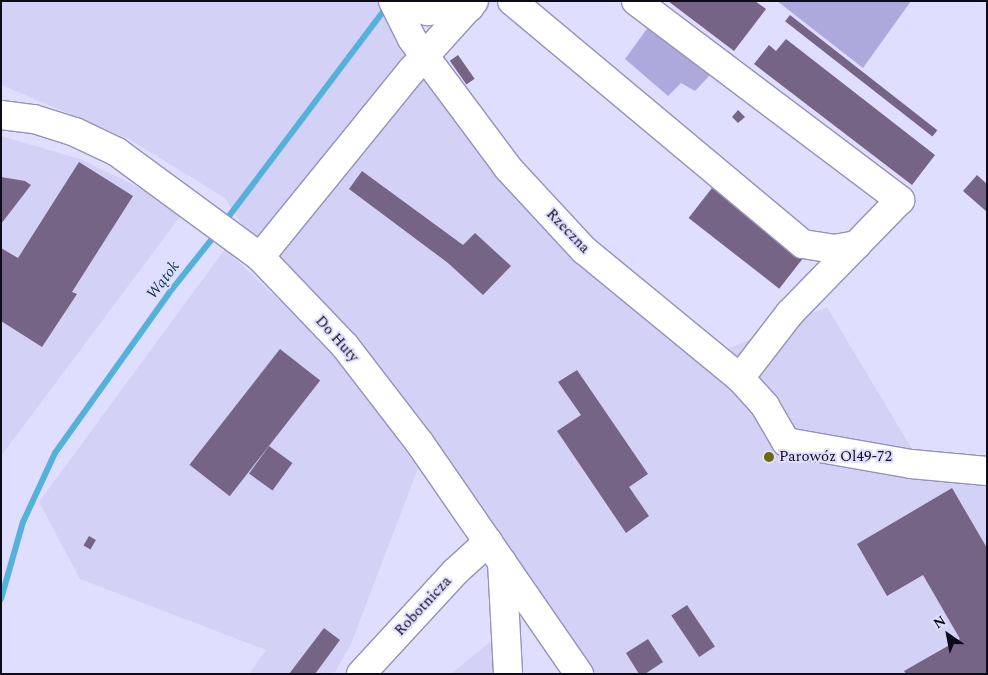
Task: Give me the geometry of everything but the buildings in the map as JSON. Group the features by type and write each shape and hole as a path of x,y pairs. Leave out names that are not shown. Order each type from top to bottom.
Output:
{"street":[{"name":"Rzeczna","path":"392,1 412,13 425,56 508,168 584,250 740,378 765,406 786,442 911,464 987,471"},
{"path":"512,1 803,244 834,249 857,245"},
{"path":"636,1 900,200 790,313 740,378"},
{"path":"412,13 472,4"},
{"path":"260,257 425,56 472,4"},
{"name":"Do Huty","path":"1,115 34,119 75,132 117,152 260,257 345,346 419,442 578,674"},
{"path":"495,552 508,674"},
{"name":"Robotnicza","path":"361,674 455,572 495,552"}],"shaded area":[{"path":"1,1 395,1 508,168 710,356 827,307 921,464 987,465 987,674 561,674 420,463 351,644 334,674 249,674 266,650 80,579 39,502 225,249 341,359 249,236 225,198 129,139 1,85"},
{"path":"777,1 911,1 863,68"},
{"path":"649,26 711,74 695,91 681,83 668,96 625,59"},
{"path":"1,136 80,159 185,210 1,456"},
{"path":"490,642 511,674 451,674"}],"waterway":[{"name":"Wątok","path":"223,224 387,6"},
{"name":"Wątok","path":"1,599 23,522 55,453 169,293 216,234"}],"place":[{"name":"Parowóz Ol49-72","path":"769,457"}]}
